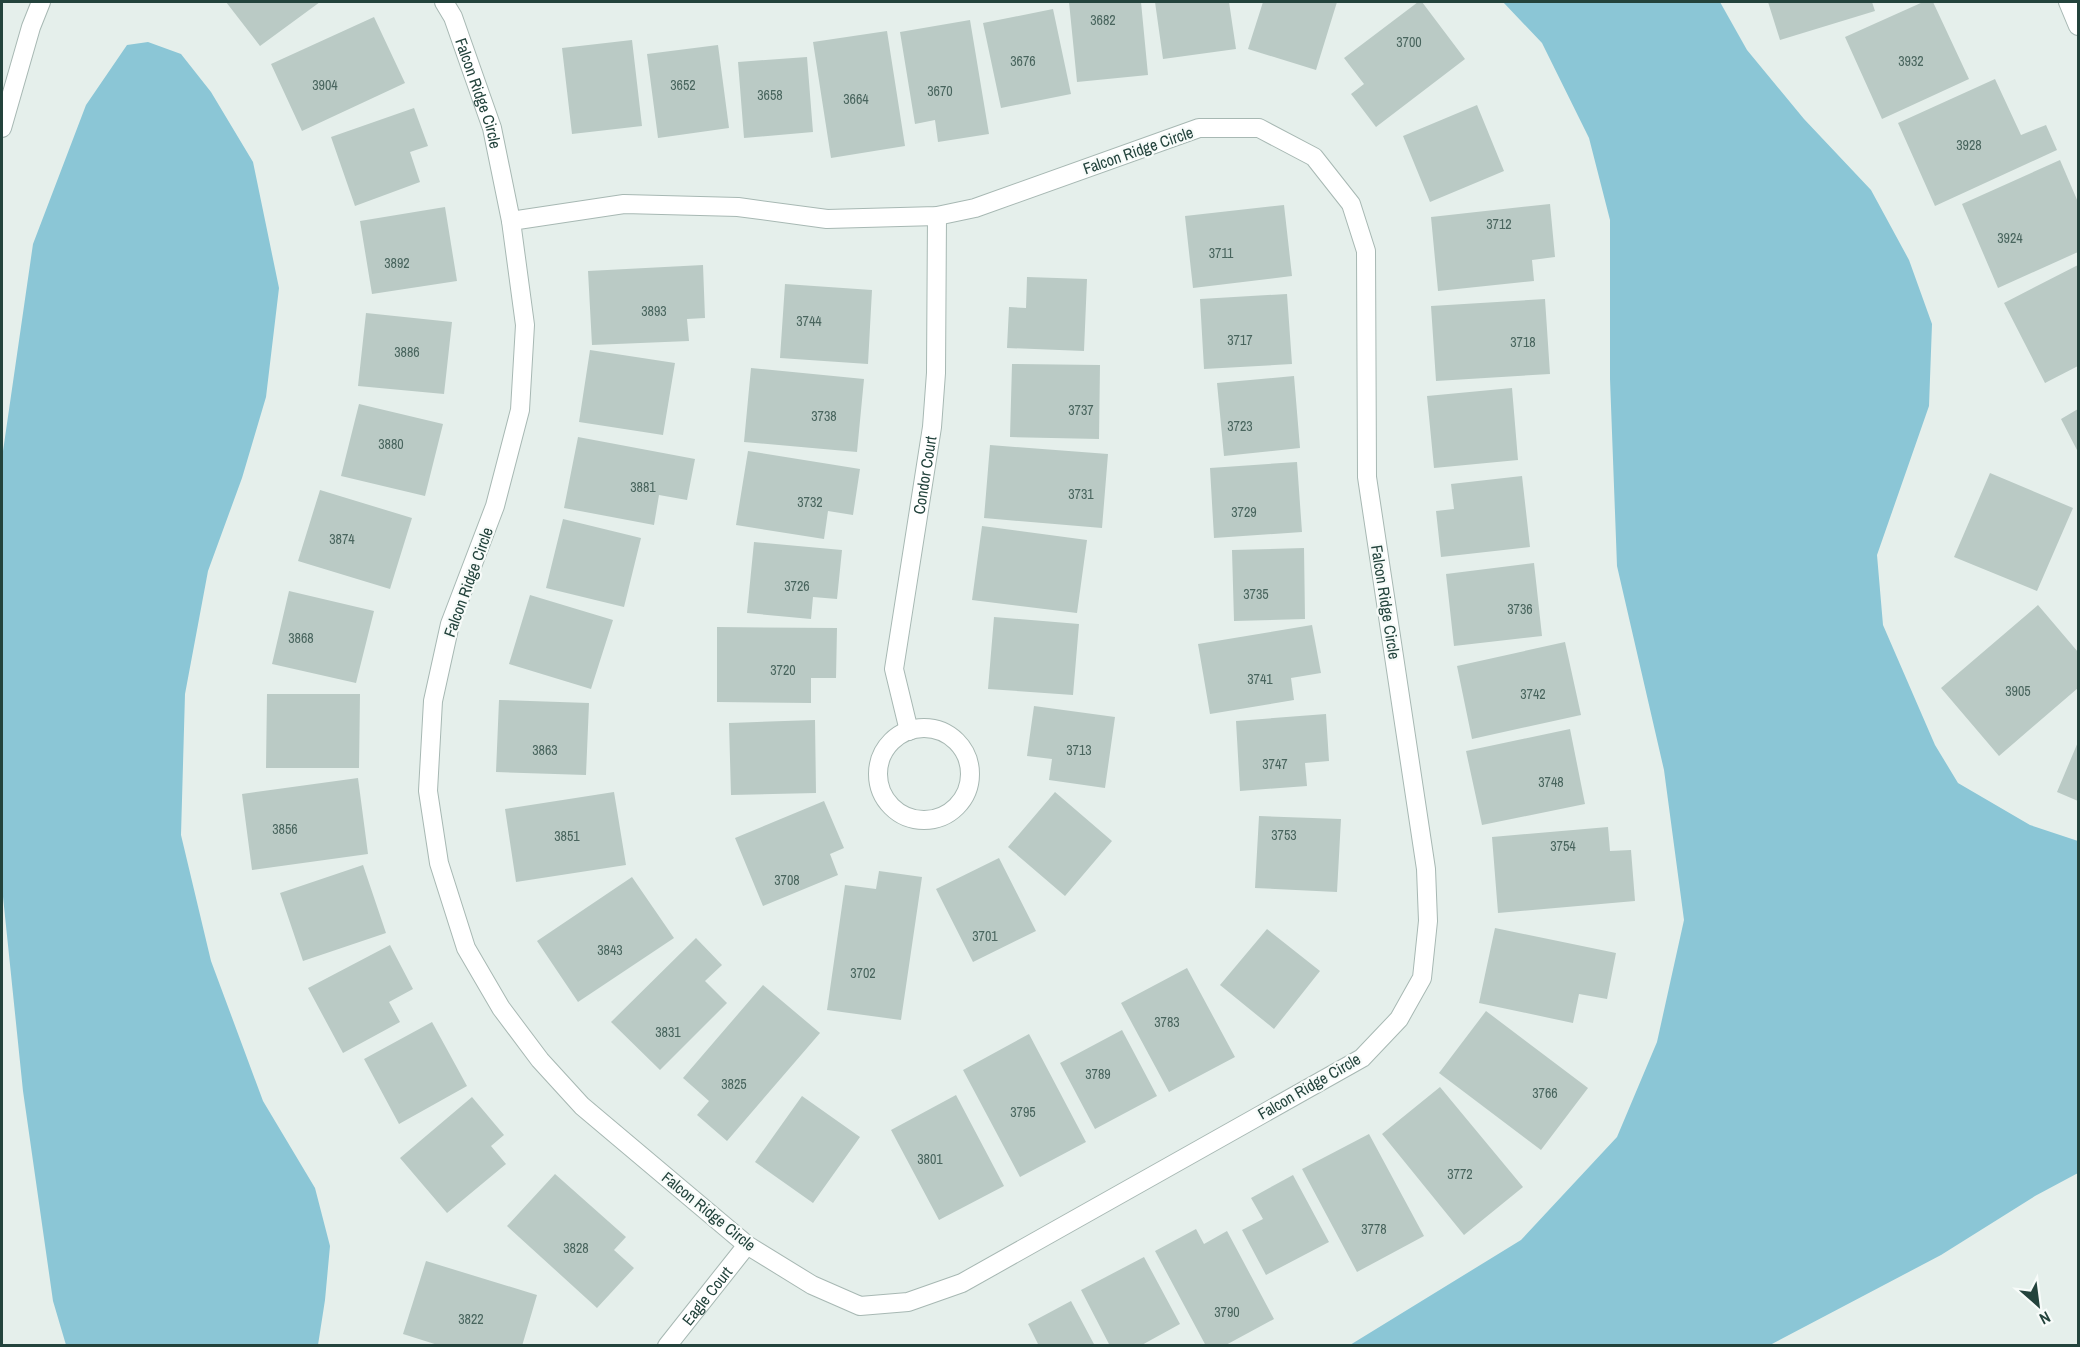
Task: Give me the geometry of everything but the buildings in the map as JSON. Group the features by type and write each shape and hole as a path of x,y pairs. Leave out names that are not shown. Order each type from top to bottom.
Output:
{"street":[{"path":"2,128 31,27 41,2"},
{"name":"Falcon Ridge Circle","path":"444,2 453,16 492,128 511,221 525,325 520,410 495,506 450,624 433,701 428,791 439,863 466,948 501,1008 540,1060 582,1106 747,1245 812,1285 860,1306 908,1302 962,1283 1362,1058 1399,1019 1422,978 1428,921 1426,869 1367,477 1366,251 1351,204 1314,157 1259,128 1199,128 975,208 936,216 827,219 738,207 624,204 511,221"},
{"path":"2068,2 2079,26"},
{"name":"Condor Court","path":"909,731 894,669 932,427 936,373 936,216"},
{"path":"922,728 937,729 950,735 961,745 967,757 970,771 969,786 963,799 953,809 940,816 927,819 912,818 899,812 888,802 881,790 880,762 886,748 896,738 909,731 922,728"},
{"name":"Eagle Court","path":"667,1346 747,1245"}],"water":[{"path":"1503,2 1720,2 1747,50 1804,119 1871,190 1909,260 1932,324 1929,406 1877,555 1883,625 1935,745 1958,783 2030,825 2078,841 2078,1173 2035,1196 1941,1255 1770,1345 1350,1345 1521,1240 1617,1137 1657,1042 1684,920 1664,770 1617,566 1610,379 1610,220 1589,138 1542,43"},
{"path":"148,42 181,54 211,92 253,162 279,288 266,397 242,478 208,571 185,694 181,835 211,961 263,1101 315,1188 330,1246 318,1345 66,1345 53,1301 23,1091 2,887 2,458 33,244 86,105 127,45"}]}
